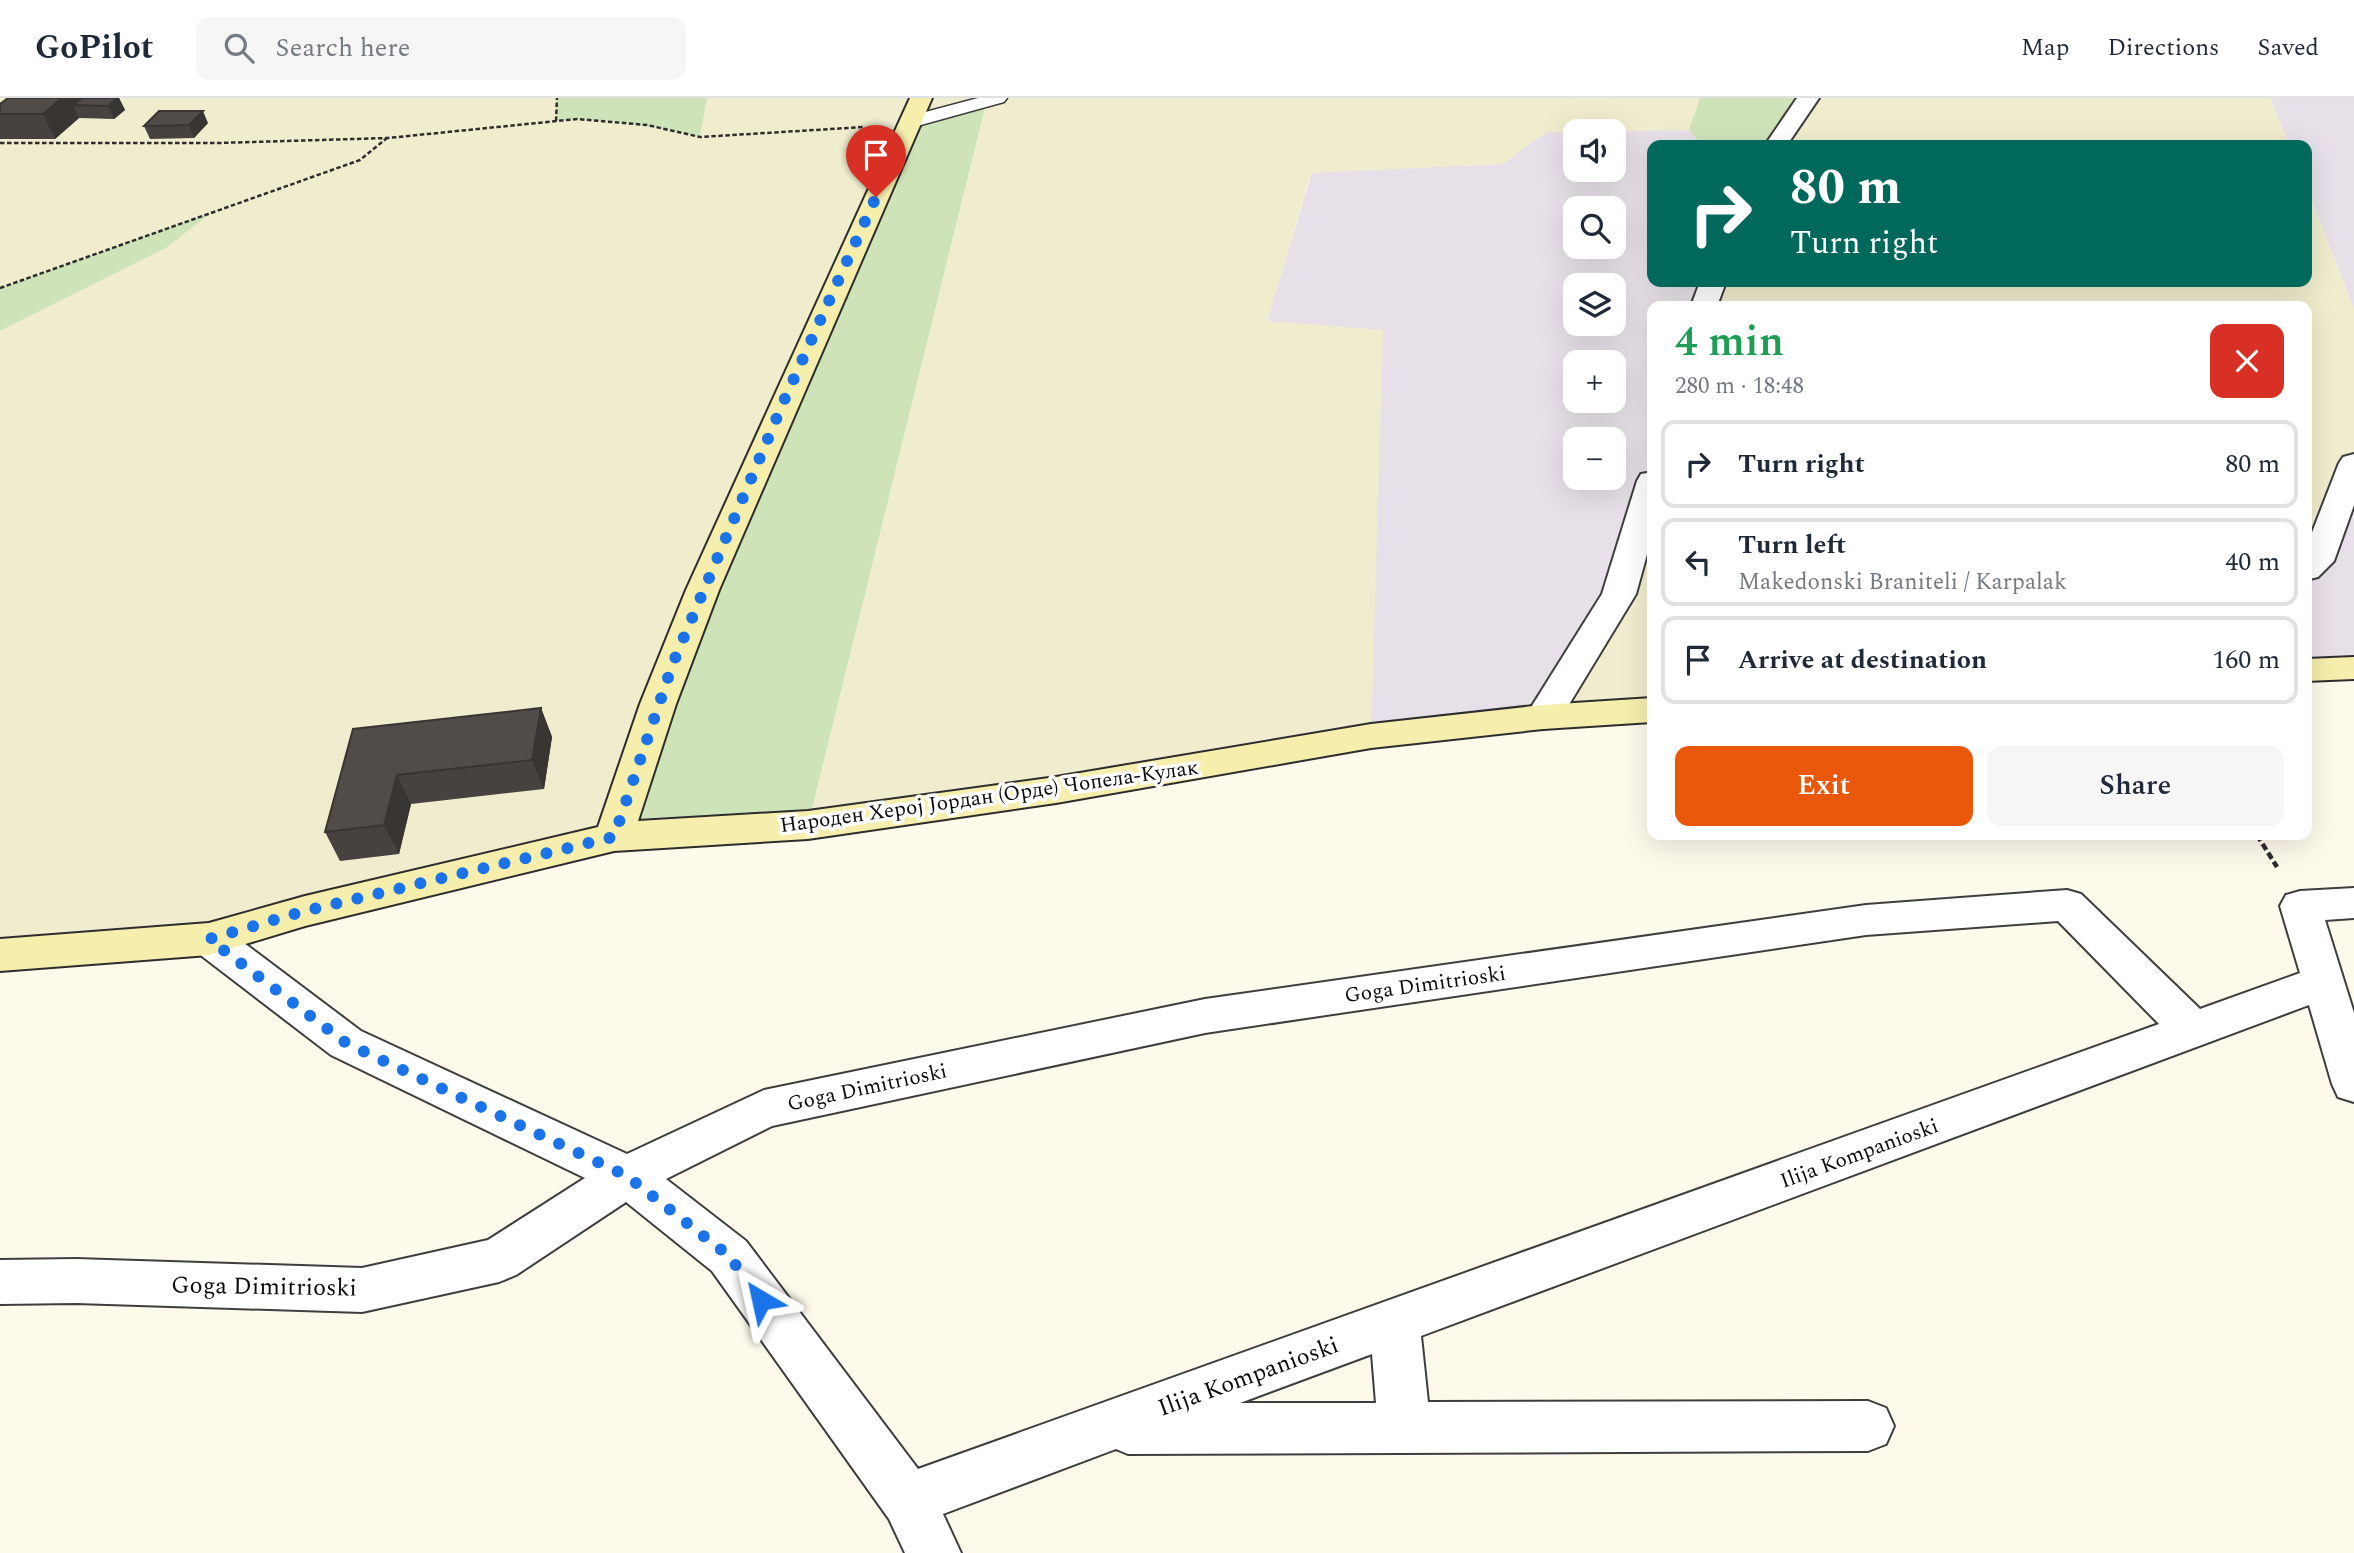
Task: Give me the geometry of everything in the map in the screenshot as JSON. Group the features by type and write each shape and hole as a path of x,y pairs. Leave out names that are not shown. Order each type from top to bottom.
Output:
{"main road":[{"path":"614,837 682,640 786,396 915,110"},
{"path":"2312,670 2354,668"},
{"name":"Народен Херој Јордан (Орде) Чопела-Кулак","path":"0,955 209,939 305,911 614,837 808,825 1056,790 1371,736 1543,717 1647,710"}],"street":[{"path":"1779,140 1808,98"},
{"path":"2312,566 2318,561 2354,463"},
{"path":"1543,717 1619,594 1647,498"},
{"path":"2354,903 2300,905 2354,1084"},
{"name":"Goga Dimitrioski","path":"0,1282 76,1281 362,1290 499,1260 627,1176 764,1109 1205,1016 1866,920 2067,905 2193,1030"},
{"path":"209,939 346,1043 627,1176 729,1256 908,1500 933,1553"},
{"name":"Ilija Kompanioski","path":"908,1500 2323,982"},
{"path":"1395,1322 1404,1427"},
{"name":"Ilija Kompanioski","path":"1101,1430 1868,1426"}],"lane":[{"path":"915,110 998,98"}],"path":[{"path":"556,121 558,98"},
{"path":"0,143 218,143 388,138 577,119 647,125 700,137 783,134 915,110"},
{"path":"0,289 360,160 388,138"}],"shaded area":[{"path":"0,98 557,98 557,121 577,119 647,125 700,137 707,98 1700,98 1689,130 1626,131 1626,119 1563,119 1563,132 1547,132 1502,164 1311,173 1267,321 1383,330 1371,736 808,825 987,101 614,837 305,911 0,955 0,331 166,248 209,214 0,288"},
{"path":"1808,98 2270,98 2287,140 1779,140"},
{"path":"2270,98 2354,98 2354,309 2312,202 2312,140 2287,140"},
{"path":"1689,130 1698,140 1647,140 1647,287 1711,287 1706,301 1647,301 1647,498 1619,594 1543,717 1371,736 1267,321 1312,172 1502,164 1546,132 1563,132 1563,182 1626,182 1626,131"},
{"path":"2312,202 2354,309 2354,463 2312,559 2312,301 1706,301 1711,287 2312,287"},
{"path":"2354,463 2354,668 2312,670 2312,557"},
{"path":"1647,498 1647,710 1543,717 1619,594"}],"green space":[{"path":"557,98 707,98 700,137 629,123 556,121"},
{"path":"1700,98 1808,98 1779,140 1698,140 1689,130"},
{"path":"987,100 808,825 614,837 910,123"},
{"path":"212,212 166,248 0,331 0,288"}],"building":[{"path":"8,98 62,98 43,114 0,114 0,104"},
{"path":"82,98 118,98 108,106 73,105"},
{"path":"159,111 203,111 189,125 144,126"},
{"path":"541,708 532,760 397,775 384,825 325,832 353,729"}],"route":[{"path":"761,1300 729,1256 627,1176 346,1043 209,939 305,911 614,837 673,663 786,396 876,197"}]}
